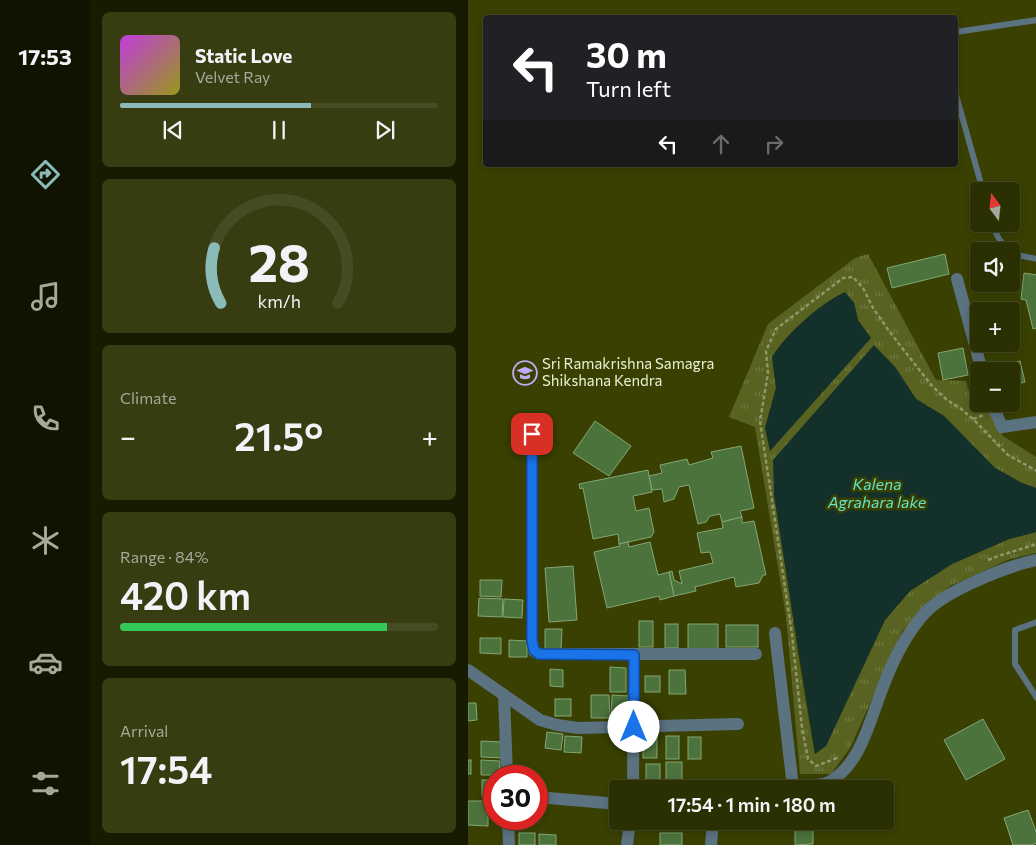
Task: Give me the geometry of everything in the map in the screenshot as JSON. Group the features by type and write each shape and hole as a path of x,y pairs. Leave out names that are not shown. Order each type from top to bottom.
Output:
{"street":[{"path":"957,279 980,362"},
{"path":"995,412 1002,427 1036,422"},
{"path":"532,434 532,641 534,650 539,654 756,654"},
{"path":"832,780 846,769 864,740 884,682 911,630 926,611 952,593 991,574 1036,560"},
{"path":"775,633 792,780"},
{"path":"634,655 634,780"},
{"path":"468,670 540,720 556,725 578,728 738,724"},
{"path":"504,695 507,765"},
{"path":"548,798 609,803"},
{"path":"508,830 509,845"},
{"path":"626,845 628,830"},
{"path":"711,845 712,830"}],"lane":[{"path":"958,32 1036,20"},
{"path":"958,103 980,182"},
{"path":"1020,256 1036,259"},
{"path":"1036,622 1016,630 1015,664 1036,698"}],"path":[{"path":"838,758 816,766 808,760 802,728 792,634 760,421 768,374 766,351 776,329 843,278 853,277 863,288 872,308 932,386 966,414 1008,455 1036,471"},
{"path":"980,564 1036,544"}],"green space":[{"path":"868,254 936,380 966,381 970,392 970,412 992,412 1003,436 1036,457 1036,488 1022,483 995,468 944,416 916,399 895,367 774,495 815,754 826,745 885,620 910,591 952,564 1009,539 1036,532 1036,553 1010,559 950,586 903,630 850,748 831,774 800,774 786,616 755,427 729,417 768,324 855,258","holes":["845,293 854,303 858,320 765,428 776,388 772,357 786,338 814,312"]}],"water":[{"path":"845,292 854,303 858,320 871,338 770,451 765,428 776,388 772,357 804,320 835,297"},
{"name":"Kalena Agrahara lake","path":"874,345 895,367 916,399 944,416 995,468 1022,483 1036,488 1036,532 1009,539 952,564 910,591 885,620 826,746 815,754 774,495 773,460"}],"building":[{"path":"945,254 949,274 892,288 887,268"},
{"path":"1024,273 1037,275 1037,331 1036,328 1033,329 1026,300 1021,299"},
{"path":"963,348 968,375 943,380 938,353"},
{"path":"1020,361 1025,382 1020,383 1020,362 1016,362"},
{"path":"595,421 631,446 609,476 573,453"},
{"path":"741,446 754,508 740,511 742,517 722,522 720,514 710,516 706,522 698,524 689,485 679,487 674,499 664,502 662,489 652,490 649,476 662,473 660,465 687,459 689,465 713,458 711,452"},
{"path":"648,470 652,492 633,496 636,511 649,508 654,532 651,537 619,544 618,534 593,539 583,488 580,489 579,484"},
{"path":"742,517 742,523 754,521 766,575 763,575 759,583 736,587 734,577 695,587 696,591 674,596 669,572 672,571 674,580 682,584 679,571 713,563 710,552 701,553 697,533 723,528 722,522"},
{"path":"628,542 629,547 650,542 658,575 669,572 674,596 660,600 659,596 607,608 594,552 620,546 619,544"},
{"path":"573,566 577,620 549,622 545,568"},
{"path":"480,580 502,580 501,597 480,596"},
{"path":"479,598 503,599 502,617 478,616"},
{"path":"504,599 523,600 522,618 503,617"},
{"path":"639,621 653,621 653,647 639,647"},
{"path":"665,624 678,624 678,648 665,648"},
{"path":"688,624 718,624 718,649 688,650"},
{"path":"726,625 758,625 758,647 726,647"},
{"path":"545,629 562,629 561,650 545,649"},
{"path":"480,638 501,638 501,654 480,653"},
{"path":"509,640 527,641 527,657 509,657"},
{"path":"610,667 626,668 626,692 610,692"},
{"path":"550,669 563,670 563,687 550,686"},
{"path":"669,670 685,670 686,694 669,694"},
{"path":"645,676 660,676 660,692 645,692"},
{"path":"591,695 609,695 610,718 591,718"},
{"path":"612,695 630,696 629,720 611,719"},
{"path":"555,699 571,699 571,716 555,716"},
{"path":"468,703 476,703 477,720 468,721"},
{"path":"983,719 1005,759 966,780 944,740"},
{"path":"547,732 563,734 561,750 545,748"},
{"path":"565,736 582,737 581,753 564,752"},
{"path":"666,736 679,736 679,759 666,759"},
{"path":"688,737 701,737 701,759 688,759"},
{"path":"643,738 657,738 657,758 643,758"},
{"path":"481,741 503,742 503,758 481,757"},
{"path":"468,760 471,760 471,774 468,774"},
{"path":"481,760 500,761 500,765 483,765 483,775 481,775"},
{"path":"666,762 682,762 682,780 666,780"},
{"path":"646,764 660,764 660,780 646,780"},
{"path":"482,780 483,780 483,796"},
{"path":"468,801 483,801 483,826 468,825"},
{"path":"1028,810 1037,834 1037,843 1013,845 1004,818"},
{"path":"795,830 813,830 813,844 795,845"},
{"path":"519,833 535,833 535,845 519,845"},
{"path":"660,833 682,833 682,845 660,845"},
{"path":"539,834 556,835 556,845 539,845"}],"place":[{"name":"Sri Ramakrishna Samagra Shikshana Kendra","path":"525,373"}],"route":[{"path":"532,434 532,641 534,650 539,654 634,655 634,727"}]}
